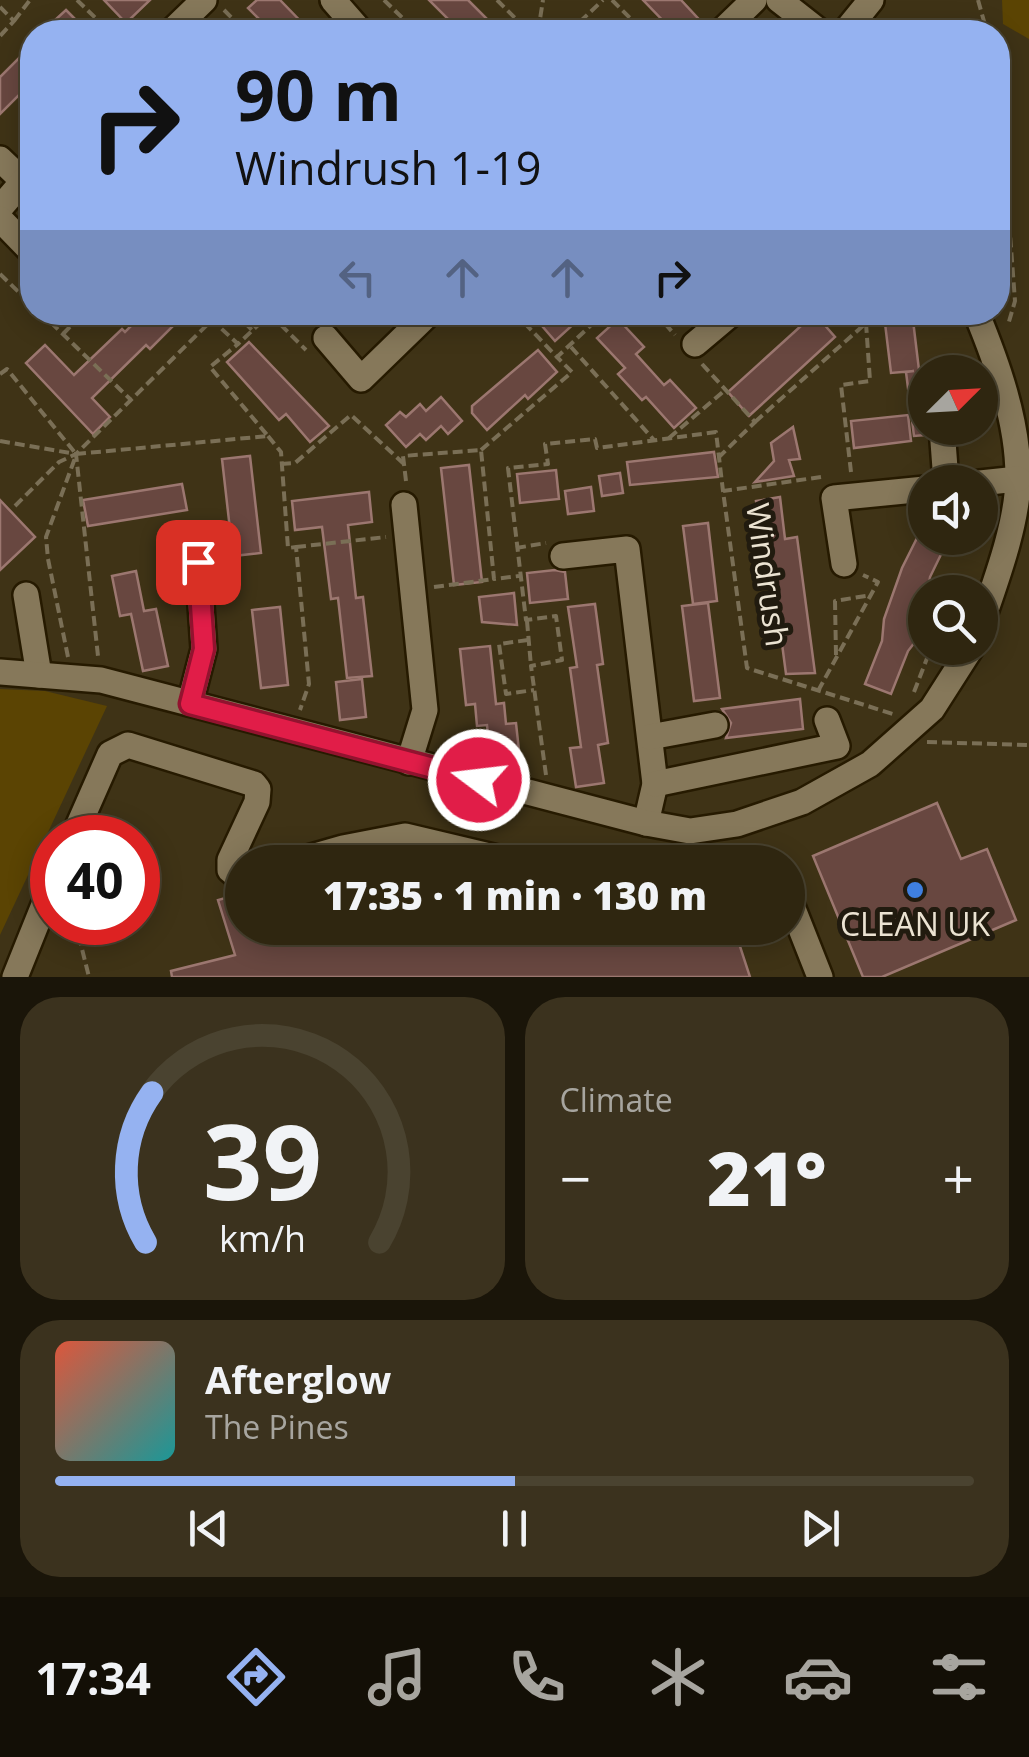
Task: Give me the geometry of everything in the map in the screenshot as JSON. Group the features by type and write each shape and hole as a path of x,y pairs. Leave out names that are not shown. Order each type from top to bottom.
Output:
{"street":[{"path":"184,20 204,0"},
{"path":"332,0 350,20"},
{"path":"733,20 754,0"},
{"path":"779,0 805,20"},
{"path":"855,20 872,0"},
{"path":"0,208 20,184"},
{"path":"0,219 20,240"},
{"path":"326,338 362,379 417,325"},
{"path":"698,354 721,325"},
{"path":"981,325 1012,424 1018,479 998,576"},
{"path":"998,481 1018,479"},
{"path":"844,564 834,498 908,491"},
{"path":"403,512 424,710 407,761"},
{"path":"403,512 417,716 407,761"},
{"path":"563,556 627,549 656,784 646,823"},
{"path":"190,704 204,649 198,562"},
{"path":"26,595 38,674"},
{"path":"0,672 101,680 646,823 690,830 738,824 802,802 870,764 904,726 932,710 960,665"},
{"path":"656,784 837,746 827,720"},
{"path":"650,737 715,724"},
{"path":"84,815 110,754 128,745 254,784 258,789 257,802 237,845"},
{"path":"358,845 405,836 443,845"},
{"path":"805,939 820,977"},
{"path":"15,977 30,940"}],"path":[{"path":"0,36 30,0"},
{"path":"77,0 98,20"},
{"path":"213,0 234,20"},
{"path":"384,0 405,20"},
{"path":"497,0 518,20"},
{"path":"582,20 603,0"},
{"path":"612,0 632,20"},
{"path":"0,7 14,20"},
{"path":"1010,234 1015,301 1010,319"},
{"path":"0,274 20,293"},
{"path":"54,325 131,400"},
{"path":"63,334 72,325"},
{"path":"15,506 59,462 76,454 207,325"},
{"path":"217,325 238,344"},
{"path":"247,325 253,331"},
{"path":"259,325 210,367 281,452 288,548 403,512 403,456 481,450 572,372 526,325"},
{"path":"282,325 308,352 326,338"},
{"path":"557,357 591,325"},
{"path":"719,457 863,325"},
{"path":"854,496 840,386 870,382 866,325"},
{"path":"992,354 1004,341 1008,325"},
{"path":"570,346 654,440"},
{"path":"698,354 755,422"},
{"path":"0,374 7,369 76,454 101,680"},
{"path":"670,438 724,391"},
{"path":"280,464 295,463 351,415 404,464"},
{"path":"531,666 508,468 548,464 545,444 595,439 597,448 716,432 719,457"},
{"path":"0,442 76,454 268,436"},
{"path":"481,450 494,579"},
{"path":"72,677 46,538 76,454"},
{"name":"Windrush","path":"719,457 748,668 818,690 904,726 932,745 1029,745"},
{"name":"Windrush","path":"723,491 835,475"},
{"path":"293,731 309,684 296,547"},
{"path":"818,690 878,582 844,564"},
{"path":"412,590 520,576"},
{"path":"836,658 835,601 871,595"},
{"path":"526,620 556,616 562,660 531,666"},
{"path":"526,620 549,798"},
{"path":"528,640 499,644 506,694 534,690"},
{"path":"910,700 924,665"},
{"path":"81,945 89,977"}],"shaded area":[{"path":"1002,0 1029,0 1029,39 1010,28 1010,20 1003,20"},
{"path":"0,689 45,691 107,706 56,815 30,815 30,871 0,935"}],"building":[{"path":"104,0 150,0 129,20 123,20"},
{"path":"257,0 280,0 299,20 260,20 248,8"},
{"path":"429,0 468,0 488,20 449,20"},
{"path":"643,0 681,0 700,20 662,20"},
{"path":"66,10 76,20 55,20"},
{"path":"20,57 20,94 0,114 0,77"},
{"path":"132,325 174,325 150,349 146,345 92,398 110,417 93,434 26,363 45,345 74,375 122,329 125,332"},
{"path":"541,325 573,325 555,341"},
{"path":"611,325 624,325 644,347 636,354 664,385 670,380 696,408 674,428 618,374 625,368 597,338"},
{"path":"802,325 825,325 835,337 749,416 728,392"},
{"path":"885,325 914,325 917,355 908,355 908,372 891,373"},
{"path":"249,342 329,426 310,442 286,414 279,420 227,362"},
{"path":"538,350 557,372 487,430 472,413 472,406"},
{"path":"441,397 462,421 448,434 441,426 426,440 420,434 406,447 386,425 400,412 406,417 420,404 426,411"},
{"path":"908,415 908,441 854,448 851,421"},
{"path":"793,427 800,459 789,460 794,476 755,482 774,461 771,443"},
{"path":"714,452 718,477 630,485 627,462"},
{"path":"250,456 261,553 233,556 222,459"},
{"path":"469,465 482,582 454,585 441,468"},
{"path":"556,470 559,499 520,503 517,474"},
{"path":"620,473 623,493 602,496 599,476"},
{"path":"182,484 187,510 88,526 83,500"},
{"path":"591,487 594,511 568,514 565,491"},
{"path":"369,492 372,522 348,525 356,598 363,597 372,676 347,678 338,598 331,599 322,527 295,530 292,501"},
{"path":"780,497 785,539 797,537 815,673 786,674 768,538 761,539 756,501"},
{"path":"0,500 35,537 0,570"},
{"path":"708,523 717,601 693,604 683,526"},
{"path":"908,555 941,555 931,575 908,575 908,651 891,694 865,684 882,641 884,619"},
{"path":"136,571 144,611 156,609 168,666 143,671 131,614 120,616 112,576"},
{"path":"565,572 568,599 530,603 527,573"},
{"path":"514,593 517,625 482,622 479,597"},
{"path":"708,603 720,698 694,701 682,606"},
{"path":"595,604 603,664 597,665 608,743 598,745 604,783 576,787 570,748 581,747 570,668 577,667 568,607"},
{"path":"280,607 288,685 261,688 252,610"},
{"path":"490,646 496,704 504,703 506,724 516,723 520,760 491,763 487,725 477,726 475,704 466,705 460,649"},
{"path":"362,679 366,717 340,720 336,682"},
{"path":"800,699 803,729 726,738 731,723 722,709"},
{"name":"CLEAN UK","path":"937,803 961,859 987,849 1016,920 882,977 863,977 813,856"},
{"path":"225,898 225,923 218,900"},
{"path":"232,945 740,945 750,977 172,977 171,971 235,955"}],"place":[{"name":"CLEAN UK","path":"915,890"}],"route":[{"path":"198,562 204,649 190,704 479,780"}]}
